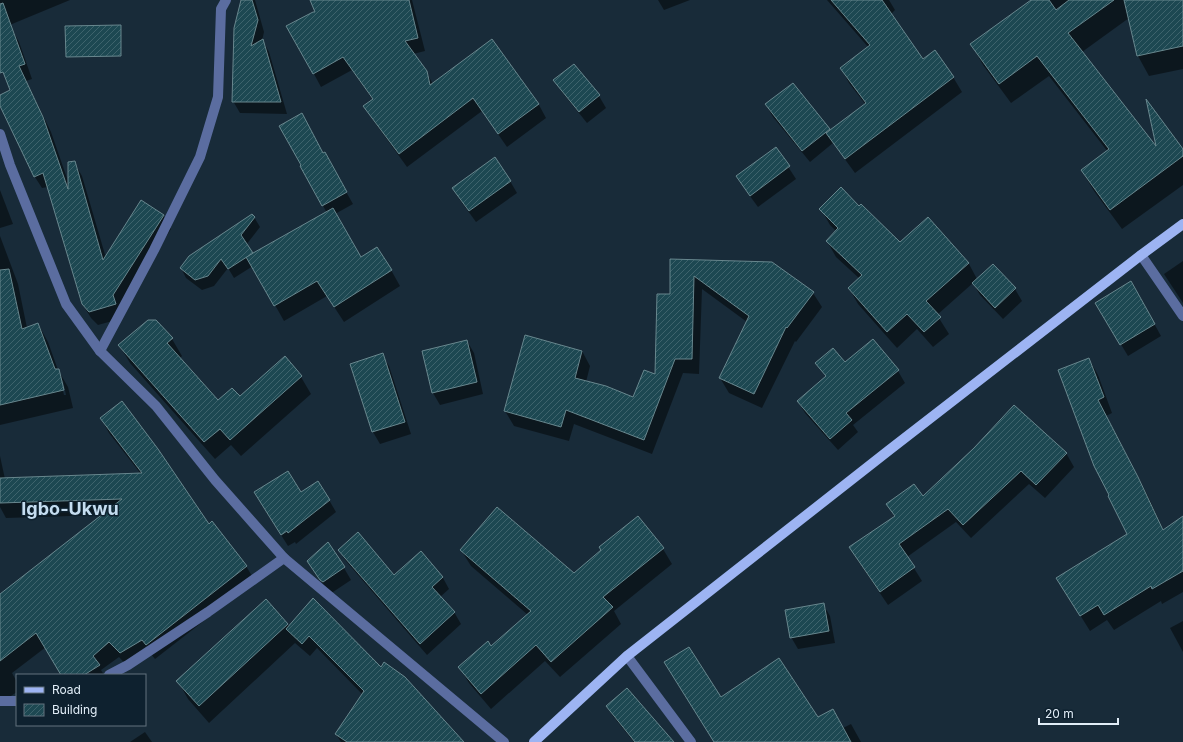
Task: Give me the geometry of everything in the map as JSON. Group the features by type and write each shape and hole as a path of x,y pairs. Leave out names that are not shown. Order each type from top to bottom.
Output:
{"main road":[{"path":"534,742 627,656 882,456 1183,224"}],"street":[{"path":"100,351 154,250 200,157 218,97 221,9 226,0"},
{"path":"0,134 10,165 66,304 100,351 156,406 215,480 284,558 504,742"},
{"path":"1141,255 1183,316"},
{"path":"111,674 128,665 208,612 284,558"},
{"path":"627,656 691,742"},
{"path":"0,701 16,700"}],"building":[{"path":"241,0 252,0 258,20 251,46 263,39 281,102 232,102 234,28"},
{"path":"310,0 409,0 418,38 405,41 427,71 430,85 492,39 539,104 498,134 473,98 399,154 363,106 373,99 343,57 313,74 286,26 315,12"},
{"path":"831,0 882,0 923,59 935,50 954,77 845,159 826,133 866,103 840,68 870,45"},
{"path":"1031,0 1049,0 1056,10 1069,0 1114,0 1068,33 1156,146 1146,99 1183,149 1183,156 1110,210 1081,170 1109,149 1037,56 999,84 970,44"},
{"path":"1124,0 1183,0 1183,46 1137,56"},
{"path":"3,3 25,64 19,66 43,117 68,189 68,162 75,161 103,260 141,200 164,215 113,295 116,304 89,312 82,304 43,173 34,177 0,106 0,95 10,90 3,72 0,73 0,4"},
{"path":"121,25 121,56 66,57 65,26"},
{"path":"574,64 600,95 579,112 553,80"},
{"path":"793,83 830,129 802,151 765,104"},
{"path":"302,113 323,153 325,152 347,192 322,206 279,126"},
{"path":"776,147 790,166 750,196 736,176"},
{"path":"495,157 511,181 469,211 452,188"},
{"path":"841,187 859,206 861,204 900,242 928,217 969,263 926,301 941,317 924,332 907,314 887,332 848,288 862,275 826,241 838,228 819,209"},
{"path":"333,208 361,257 377,247 392,270 334,307 317,281 274,306 246,257"},
{"path":"252,214 255,217 241,235 253,253 228,269 221,259 208,276 195,280 180,268 189,256"},
{"path":"670,259 772,262 814,292 787,328 786,327 754,394 719,378 749,316 694,276 692,359 675,359 644,440 566,410 561,427 504,411 525,335 582,351 575,378 606,386 633,397 644,370 655,374 657,294 670,294"},
{"path":"993,264 1016,288 995,308 972,283"},
{"path":"9,269 22,329 38,323 55,369 59,369 64,390 0,405 0,270"},
{"path":"1131,281 1155,324 1120,345 1095,303"},
{"path":"148,320 156,320 173,338 167,343 218,400 232,388 240,396 285,356 302,376 230,440 220,429 204,442 118,345"},
{"path":"873,339 899,370 846,413 852,420 830,439 797,401 826,376 815,363 833,348 845,362"},
{"path":"467,340 477,382 432,393 422,351"},
{"path":"383,353 405,422 372,432 350,364"},
{"path":"1089,358 1104,397 1098,400 1138,477 1163,530 1183,516 1183,571 1152,589 1151,586 1104,615 1098,605 1080,616 1056,578 1127,534 1094,466 1058,370"},
{"path":"122,401 158,449 209,524 212,521 247,566 146,645 142,640 120,653 109,642 93,656 100,665 86,674 60,674 36,633 0,661 0,594 122,499 0,503 0,478 142,473 100,418"},
{"path":"1014,405 1067,453 1036,485 1021,471 963,525 948,509 899,544 915,567 880,592 849,547 895,516 886,504 914,484 923,496 974,448"},
{"path":"288,471 301,492 318,481 330,500 288,533 287,531 281,535 254,492"},
{"path":"497,507 574,573 601,550 599,547 638,516 664,548 603,597 613,607 551,662 536,645 481,694 458,667 488,641 491,646 531,611 460,550"},
{"path":"358,532 394,575 421,551 443,577 432,587 455,612 420,644 338,550"},
{"path":"328,542 345,567 323,582 307,561"},
{"path":"313,598 381,667 384,662 405,677 464,742 347,742 335,734 364,691 309,636 302,644 286,629"},
{"path":"266,599 288,624 199,706 176,681"},
{"path":"824,603 829,631 790,638 785,610"},
{"path":"689,647 721,697 779,658 818,717 833,709 851,742 714,742 664,662"},
{"path":"627,688 674,742 635,742 606,706"}],"district":[{"name":"Igbo-Ukwu","path":"70,508"}]}
